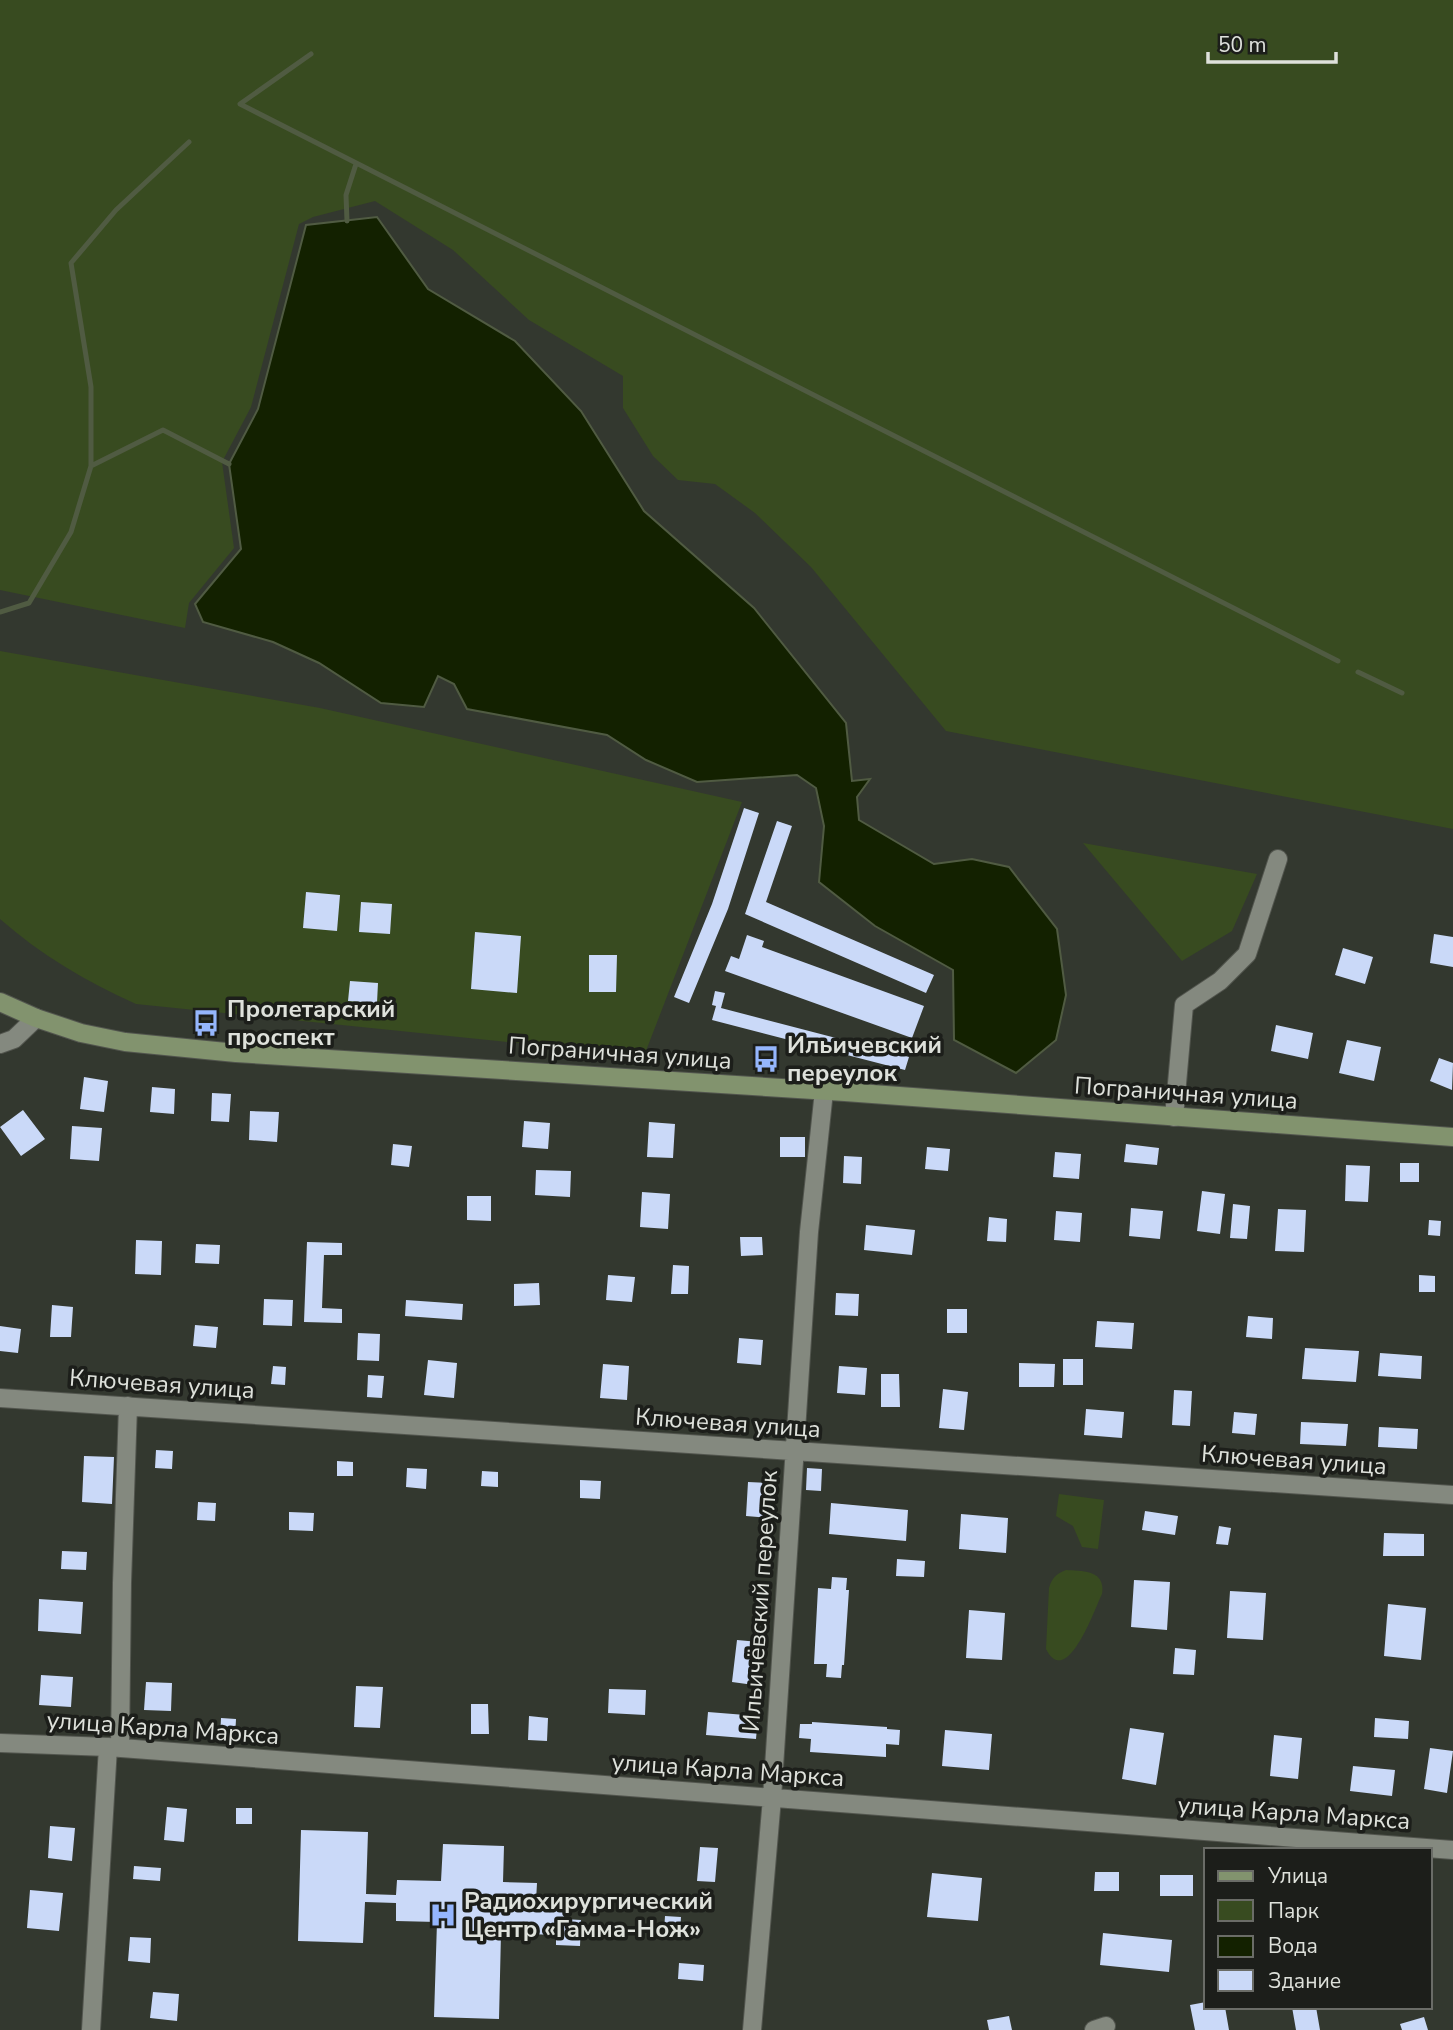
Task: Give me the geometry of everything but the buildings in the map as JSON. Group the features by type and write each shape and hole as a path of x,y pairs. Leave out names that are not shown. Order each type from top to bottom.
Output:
{"main road":[{"name":"Пограничная улица","path":"0,1002 36,1018 125,1042 225,1052 824,1091 1453,1138"}],"street":[{"path":"1174,1117 1184,1005 1220,981 1247,954 1278,859"},
{"path":"0,1044 13,1039 36,1018"},
{"name":"Ильичёвский переулок","path":"752,2030 772,1798 809,1232 824,1091"},
{"name":"Ключевая улица","path":"0,1398 1453,1495"},
{"path":"91,2030 114,1748 128,1406"},
{"name":"улица Карла Маркса","path":"0,1743 114,1748 1427,1848"},
{"name":"улица Карла Маркса","path":"1432,1848 1453,1850"}],"green space":[{"path":"0,0 1453,0 1453,829 946,731 811,567 755,513 715,484 678,480 653,456 623,408 623,376 529,320 453,250 375,201 313,217 299,224 251,407 222,462 234,548 189,603 185,628 0,590"},
{"path":"0,651 320,708 742,802 644,1056 136,1004 65,967 0,919"},
{"path":"1083,843 1257,874 1232,931 1182,961"},
{"path":"1059,1494 1104,1500 1098,1549 1082,1547 1073,1526 1056,1516"},
{"path":"1066,1570 1097,1576 1102,1586 1102,1594 1079,1642 1063,1660 1054,1659 1046,1649 1049,1588 1055,1577"}],"water":[{"path":"377,217 428,289 515,341 581,411 644,511 754,608 846,723 852,781 870,779 857,797 859,820 934,864 972,859 1009,867 1057,929 1066,995 1056,1040 1016,1073 954,1040 953,970 875,926 819,882 824,826 816,788 797,775 697,782 646,760 607,735 467,709 454,684 438,676 424,707 381,703 319,663 273,642 203,622 195,604 241,549 229,464 258,409 306,225"}],"waterway":[{"path":"311,54 240,104 1338,661"},
{"path":"91,466 91,387 71,263 116,210 189,142"},
{"path":"347,221 346,195 356,164"},
{"path":"0,612 29,603 71,532 91,466 163,430 229,464"},
{"path":"1358,672 1402,693"}],"place":[{"name":"Пролетарский проспект","path":"206,1023"},
{"name":"Ильичевский переулок","path":"766,1059"},
{"name":"Радиохирургический Центр «Гамма-Нож»","path":"443,1915"}]}
